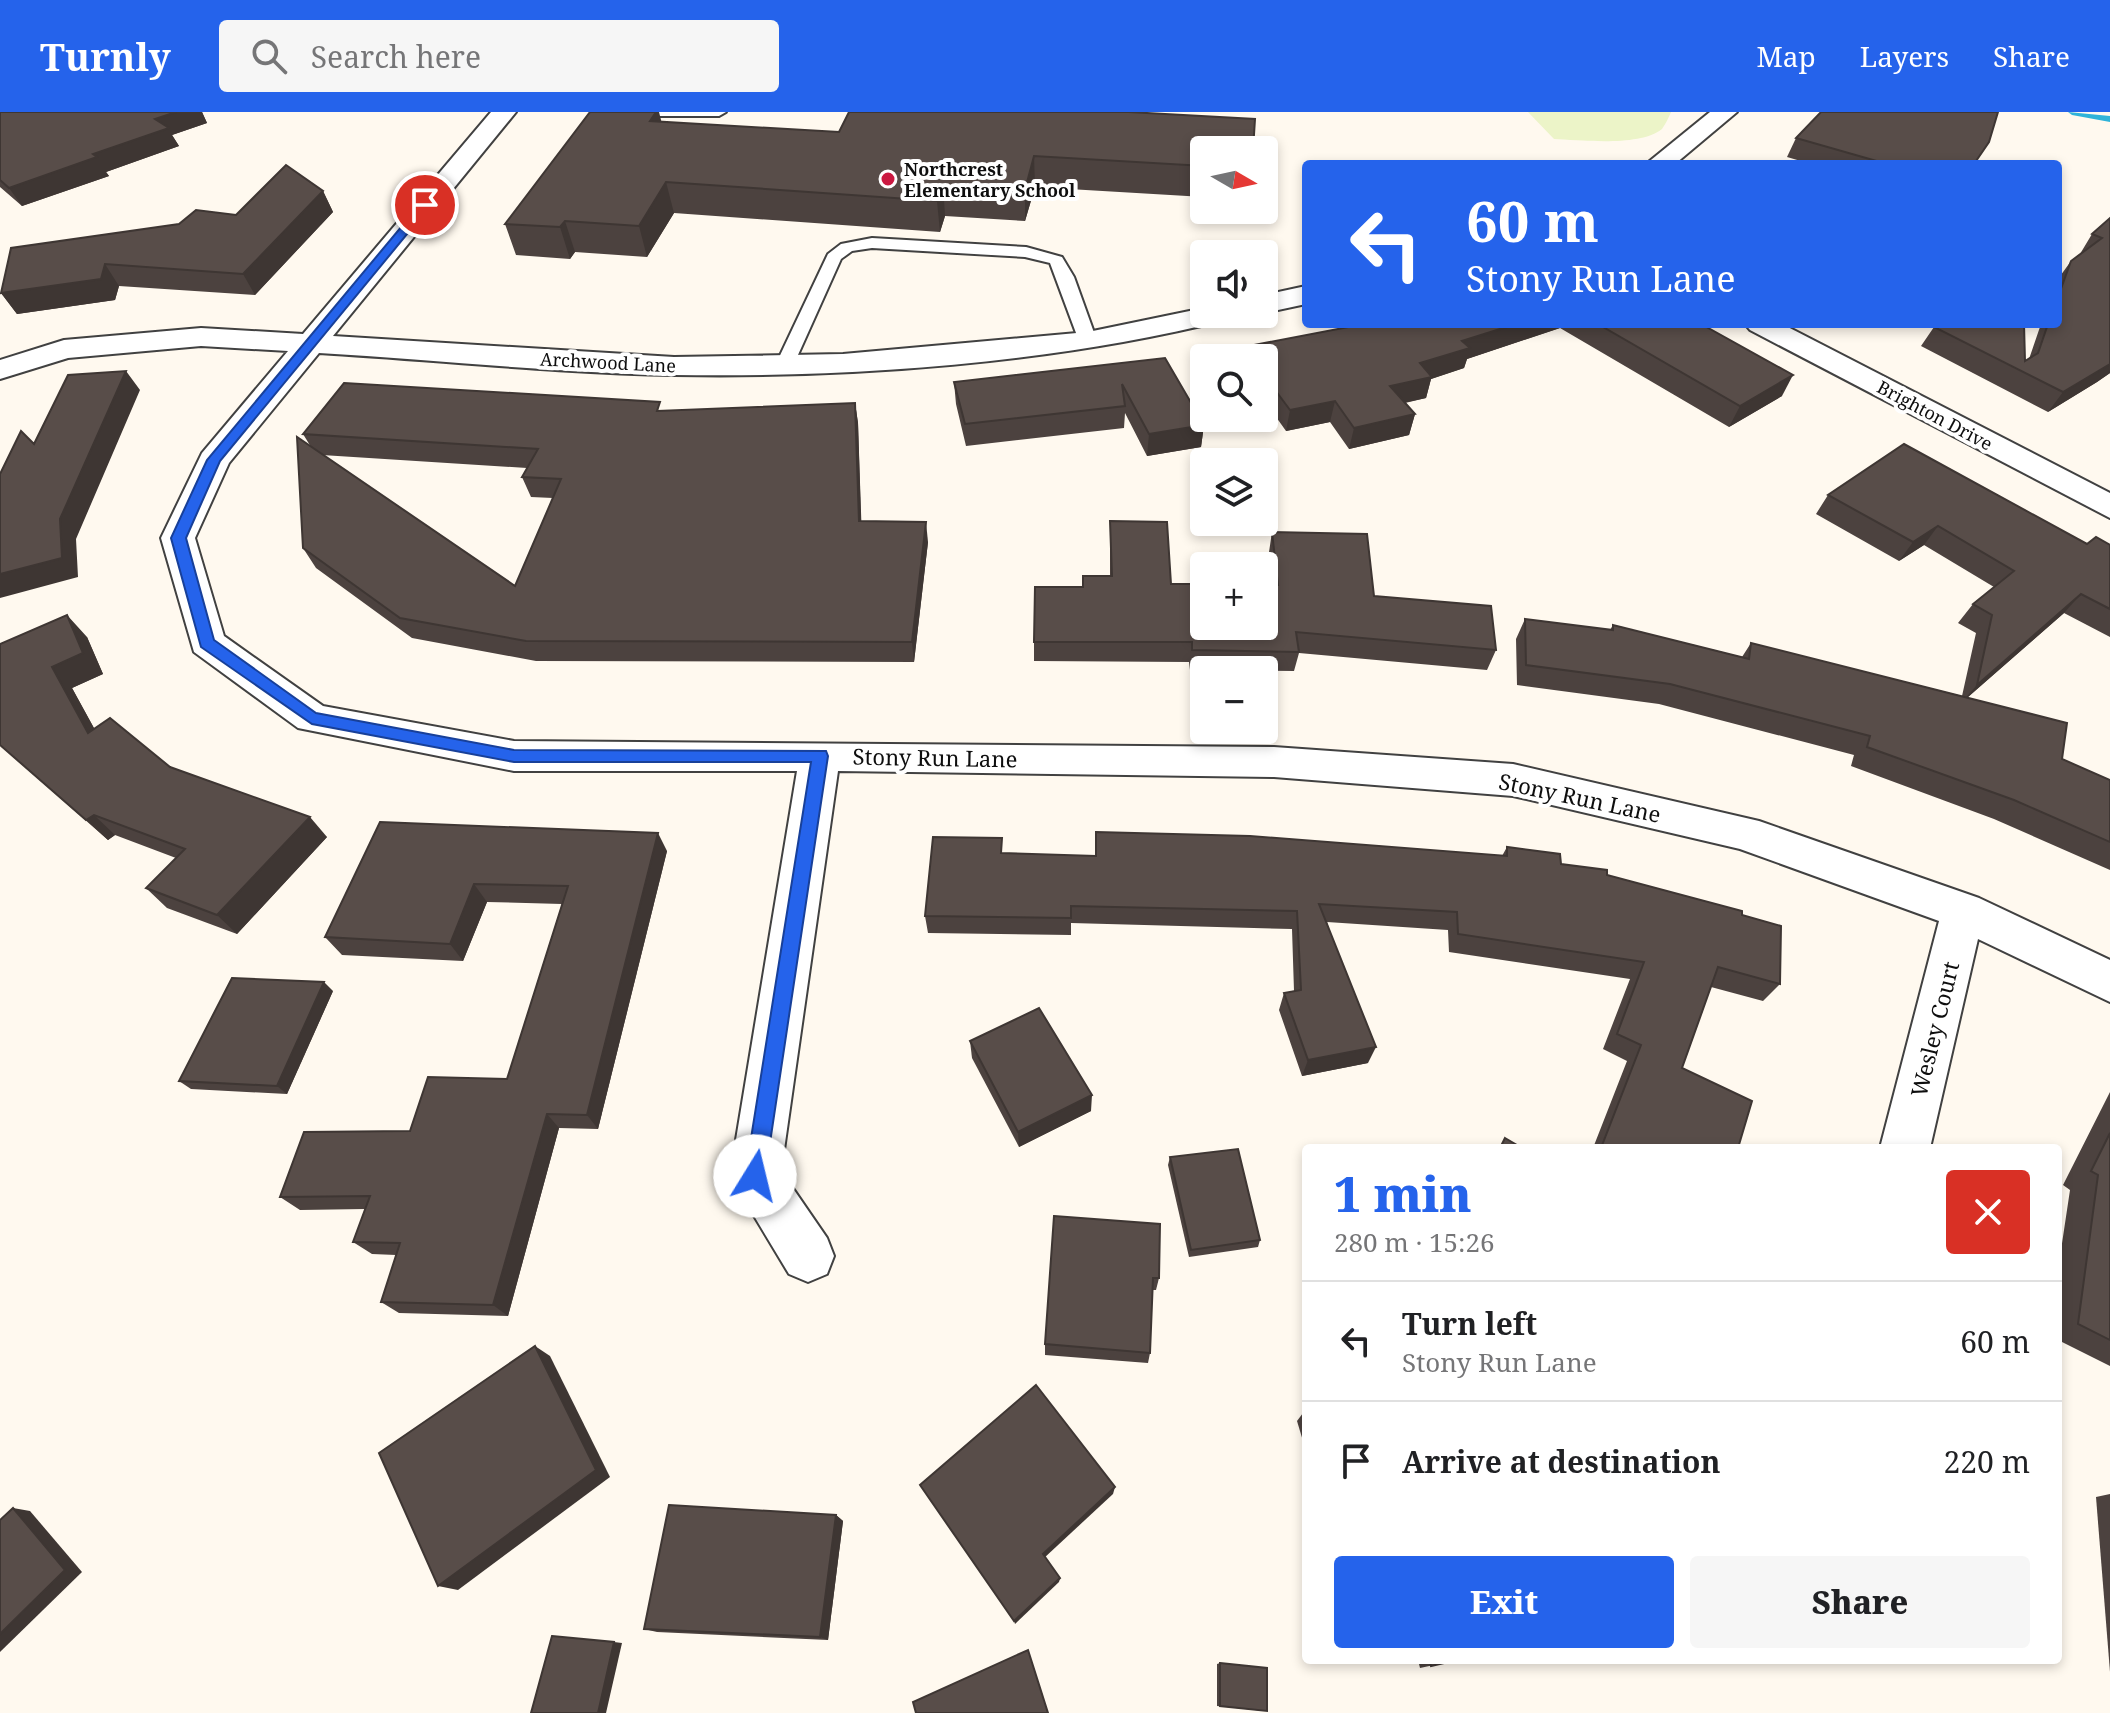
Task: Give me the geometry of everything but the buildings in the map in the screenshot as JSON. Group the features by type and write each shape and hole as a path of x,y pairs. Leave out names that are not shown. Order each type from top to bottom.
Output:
{"street":[{"name":"Stony Run Lane","path":"504,112 307,344 214,460 178,538 207,643 312,718 498,753 1274,762 1513,780 1744,833 1963,911 2110,982"},
{"path":"1664,160 1725,112"},
{"path":"1278,301 1302,296"},
{"name":"Archwood Lane","path":"0,370 64,349 201,337 674,366 784,366 1088,341 1190,319"},
{"name":"Brighton Drive","path":"1768,328 2104,496"},
{"path":"808,1256 755,1176 820,756"},
{"name":"Wesley Court","path":"1906,1144 1963,911"}],"lane":[{"path":"641,112 719,112"},
{"path":"784,366 834,257 847,247 872,243 1026,252 1056,260 1066,277 1088,341"}],"green space":[{"path":"1528,112 1671,112 1662,129 1652,135 1610,141 1554,139"}],"waterway":[{"path":"2072,112 2110,119"}],"place":[{"name":"Northcrest Elementary School","path":"888,179"}],"route":[{"path":"425,205 214,460 178,538 207,643 312,718 514,756 820,756 755,1176"}]}
